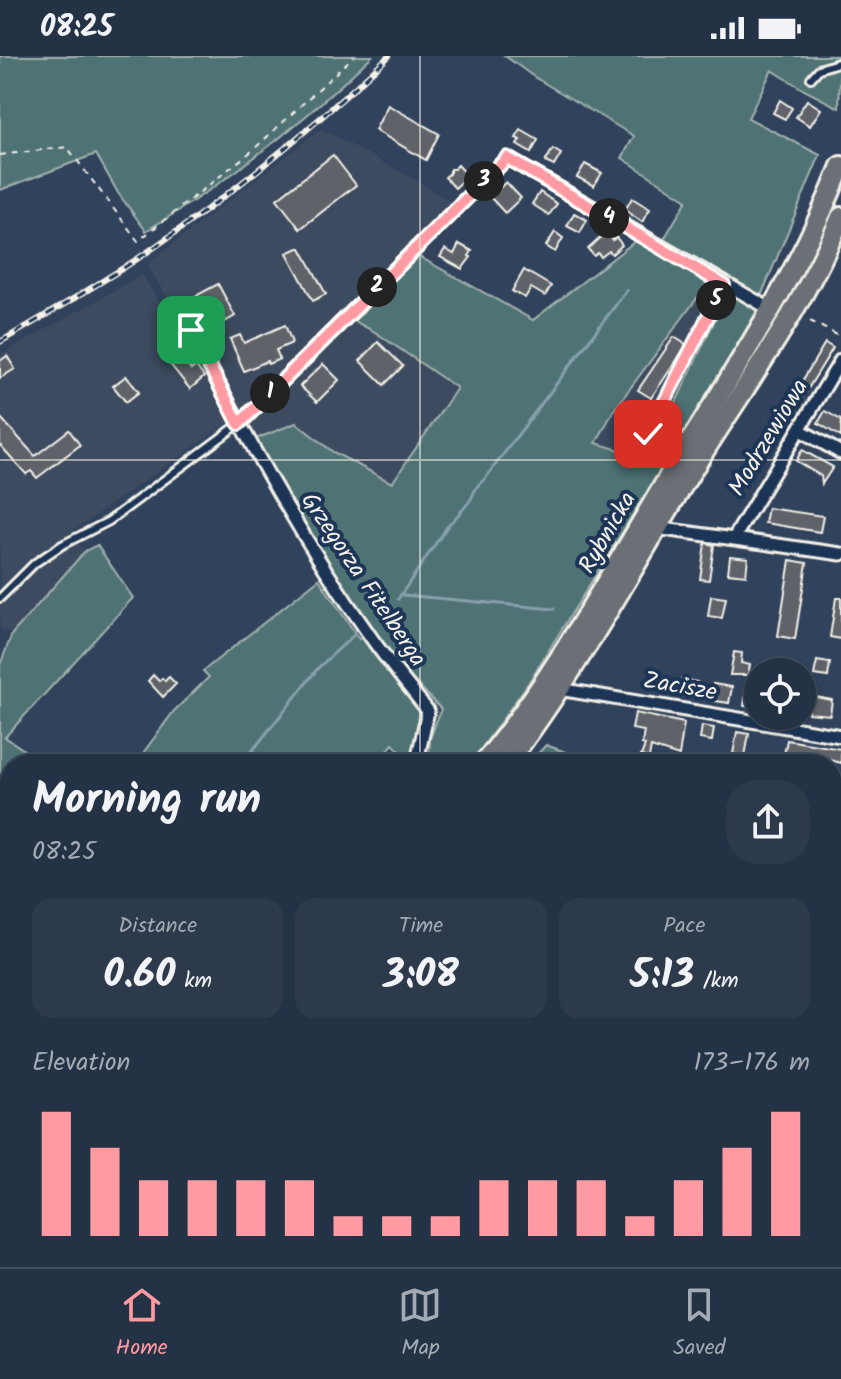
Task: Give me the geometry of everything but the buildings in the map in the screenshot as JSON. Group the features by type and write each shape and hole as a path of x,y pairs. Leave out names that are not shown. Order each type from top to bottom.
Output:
{"main road":[{"name":"Rybnicka","path":"558,680 770,309 806,243 841,166"},
{"name":"Rybnicka","path":"558,680 822,263 841,217"},
{"path":"491,754 522,716 558,680"},
{"path":"512,754 558,680"}],"street":[{"path":"239,424 507,158 770,309"},
{"name":"Grzegorza Fitelberga","path":"191,330 277,492 368,634 428,711 420,754"},
{"name":"Modrzewiowa","path":"734,538 841,360"},
{"path":"800,430 841,453"},
{"path":"656,528 841,554"},
{"name":"Zacisze","path":"558,680 841,736"}],"lane":[{"path":"811,78 819,69 841,62"},
{"path":"648,434 724,285"},
{"path":"0,598 35,563 109,521 239,424"}],"path":[{"path":"0,155 67,147 138,241 253,150 354,56"},
{"path":"810,321 841,337"}],"shaded area":[{"path":"321,129 452,203 354,320 458,388 391,483 333,452 296,423 253,440 147,264"},
{"path":"142,275 234,419 68,534 85,551 12,634 0,628 0,355"},
{"path":"709,282 728,292 648,460 596,443 614,410"}],"green space":[{"path":"0,56 372,56 264,150 146,231 118,193 96,154 0,190"},
{"path":"505,56 841,56 839,108 772,70 748,118 820,155 761,296 661,244 687,200 622,158 634,136 534,77"},
{"path":"638,239 709,282 614,410 596,443 649,459 728,292 759,313 527,685 477,754 429,754 430,739 441,709 378,643 253,440 296,423 333,452 392,483 457,388 354,321 416,255 533,320"},
{"path":"97,545 133,598 5,737 30,754 0,754 0,665 12,634 85,551"},
{"path":"319,579 359,639 365,637 419,711 414,754 403,754 393,744 384,754 142,754 174,711 209,677 203,671"},
{"path":"546,745 571,754 537,754"}],"waterway":[{"path":"398,599 449,524 469,502 627,290"},
{"path":"403,595 554,609"},
{"path":"250,754 319,667 355,634"}],"railway":[{"path":"0,342 128,265 210,207 302,134 389,56"}],"route":[{"path":"191,330 239,424 507,158 724,285 648,434"}]}
